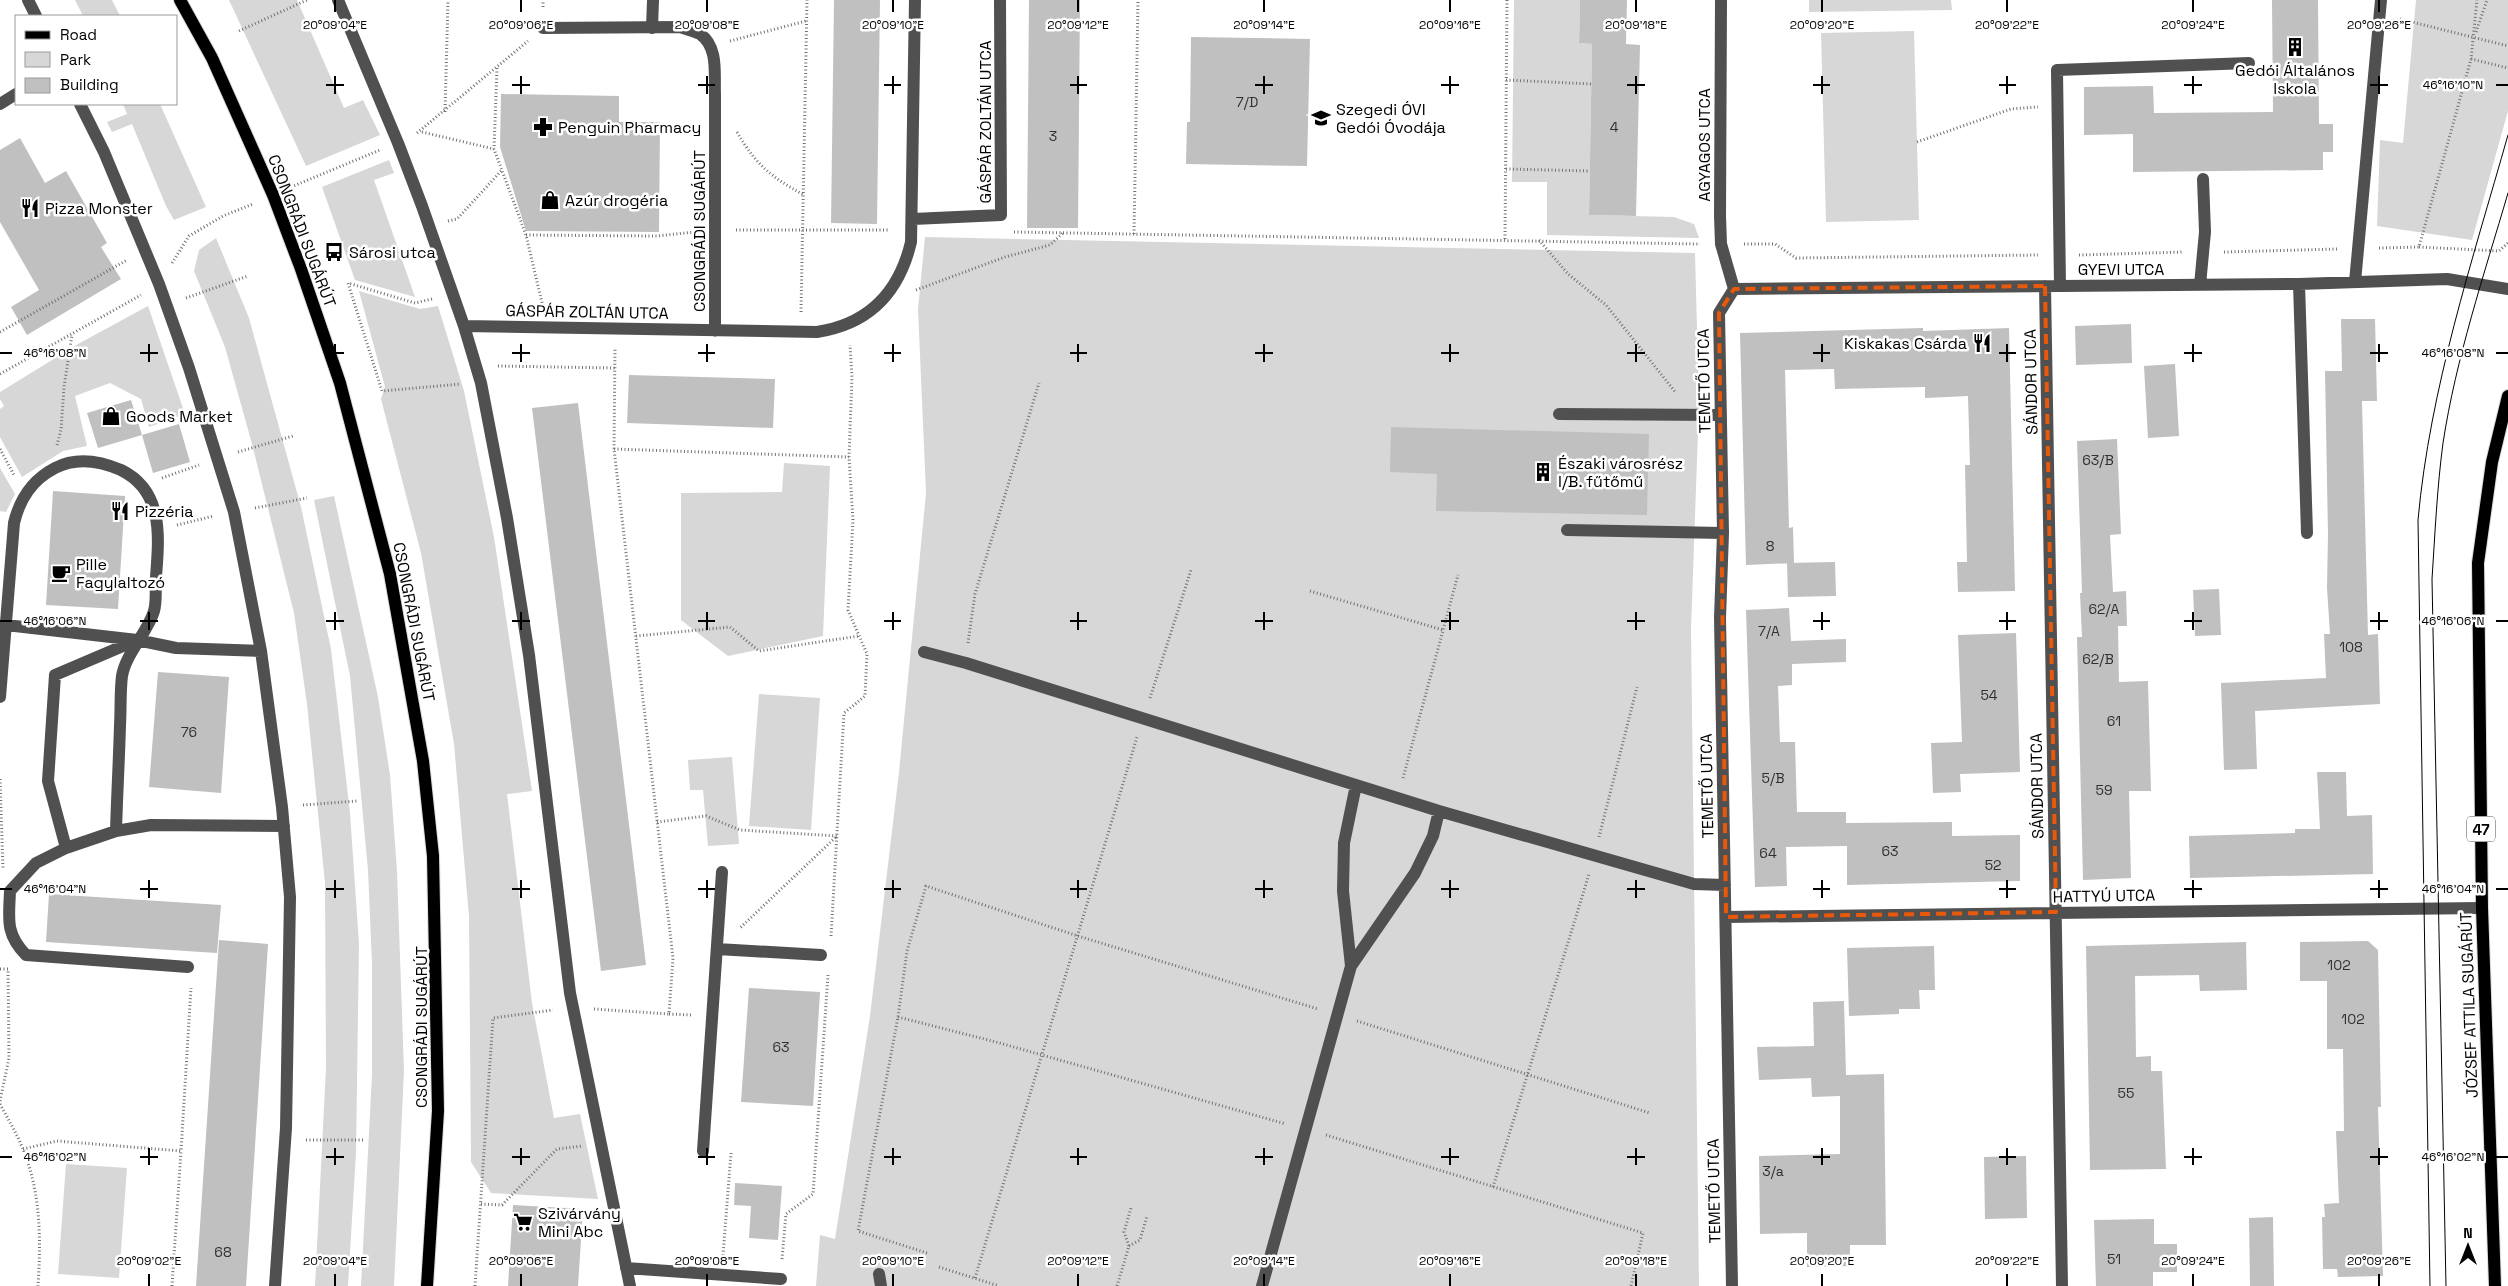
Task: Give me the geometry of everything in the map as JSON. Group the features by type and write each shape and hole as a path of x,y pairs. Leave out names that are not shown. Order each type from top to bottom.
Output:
{"main road":[{"name":"CSONGRÁDI SUGÁRÚT","path":"180,0 212,58 274,195 340,383 390,574 423,761 433,856 438,1110 427,1286"},
{"name":"JÓZSEF ATTILA SUGÁRÚT","path":"2497,1283 2482,908 2478,563 2492,462 2508,396"}],"street":[{"path":"28,0 36,15"},
{"path":"338,0 398,143 464,326 480,383 507,518 529,655 573,1008 630,1286"},
{"path":"652,28 653,0"},
{"name":"GÁSPÁR ZOLTÁN UTCA","path":"464,326 801,332 833,329 848,324 874,308 899,279 907,261 912,225 915,0"},
{"name":"GÁSPÁR ZOLTÁN UTCA","path":"912,225 1001,216 1000,0"},
{"name":"AGYAGOS UTCA","path":"1721,0 1719,147 1721,244 1734,289"},
{"path":"2355,282 2381,0"},
{"path":"543,28 680,27 700,34 710,46"},
{"name":"CSONGRÁDI SUGÁRÚT","path":"710,46 714,59 717,230 715,331"},
{"path":"2060,286 2056,70 2249,62"},
{"path":"0,104 15,95"},
{"path":"80,105 104,152 159,284 189,368 234,512 261,651 282,807 290,897 285,1140 275,1286"},
{"path":"2200,285 2205,232 2203,179"},
{"name":"GYEVI UTCA","path":"1734,289 2299,284 2447,279 2508,289"},
{"path":"2299,284 2307,533"},
{"name":"SÁNDOR UTCA","path":"2045,286 2062,1286"},
{"name":"TEMETŐ UTCA","path":"1732,1286 1720,618 1723,533 1719,313 1734,289"},
{"path":"1559,414 1721,415"},
{"path":"0,697 14,523 24,494 46,472 61,465 79,461 106,463 128,474 141,486 150,499 159,529 154,611 137,640 122,674 116,831"},
{"path":"1566,530 1723,533"},
{"path":"6,625 137,640 176,648 261,651"},
{"path":"66,848 48,781 55,675 137,640"},
{"path":"924,652 1439,811 1694,884 1725,885"},
{"path":"1352,966 1343,891 1344,843 1356,786"},
{"path":"1262,1286 1352,966 1415,873 1433,836 1439,811"},
{"path":"188,967 26,955 15,944 9,927 10,891 36,863 66,848 116,831 151,825 284,826"},
{"path":"703,1151 722,872"},
{"name":"HATTYÚ UTCA","path":"1726,917 2482,908"},
{"path":"717,950 821,955"},
{"path":"626,1268 781,1279"}],"path":[{"path":"239,31 307,0"},
{"path":"801,332 807,0"},
{"path":"1134,234 1138,0"},
{"path":"1505,239 1507,0"},
{"path":"2419,247 2471,59 2477,0"},
{"path":"2474,37 2487,0"},
{"path":"445,112 448,2"},
{"path":"2380,14 2508,46"},
{"path":"710,46 807,21"},
{"path":"2471,59 2508,68"},
{"path":"497,68 494,149 526,235 543,301 544,327"},
{"path":"1506,80 1592,84"},
{"path":"1917,142 2011,109 2057,104"},
{"path":"734,127 747,151 774,178 804,195"},
{"path":"421,132 494,149"},
{"path":"1506,169 1590,171"},
{"path":"428,226 457,219 502,170"},
{"path":"0,374 159,284 188,236 223,216"},
{"path":"526,235 658,236 717,230 803,230 912,225"},
{"path":"1007,232 1775,244 1796,258 2060,255 2419,247 2499,251 2508,242"},
{"path":"888,294 924,288 962,272 1050,245 1064,233"},
{"path":"1538,240 1568,274 1606,305 1693,415"},
{"path":"0,332 132,257"},
{"path":"167,305 248,276"},
{"path":"452,293 415,303 348,283 382,391 480,383"},
{"path":"830,945 844,713 865,696 867,654 848,610 854,520 849,457 852,377 848,324"},
{"path":"475,1286 493,1018 573,1008 670,1014 673,958 614,449 616,329"},
{"path":"46,472 54,455 61,430 64,387 72,334"},
{"path":"475,365 615,368"},
{"path":"966,664 975,594 1039,383"},
{"path":"0,449 24,494"},
{"path":"614,449 849,457"},
{"path":"975,1278 1142,720 1191,570"},
{"path":"1398,798 1458,575"},
{"path":"1310,591 1444,630"},
{"path":"636,636 730,627 759,651 859,636"},
{"path":"1493,1187 1594,855 1637,687"},
{"path":"0,779 3,871 10,891"},
{"path":"282,807 357,801"},
{"path":"657,822 706,816 740,830 837,836"},
{"path":"717,950 837,836"},
{"path":"927,1253 858,1231 898,1017 907,951 926,886 1078,936 1338,1015 1650,1114"},
{"path":"15,944 8,969 9,1058 0,1103 23,1149 36,1196 41,1237 38,1286"},
{"path":"172,1286 191,981 188,967"},
{"path":"781,1279 786,1214 813,1194 828,974"},
{"path":"285,1140 364,1140"},
{"path":"23,1149 57,1141 180,1151"},
{"path":"481,1204 502,1205 558,1149 602,1144"},
{"path":"722,1275 731,1153"},
{"path":"1117,1286 1129,1246 1124,1232 1131,1208"},
{"path":"1129,1246 1140,1240 1148,1216"},
{"path":"939,1267 999,1286"}],"highlighted area":[{"path":"2045,286 2056,912 1726,917 1719,313 1734,289"}],"green space":[{"path":"75,0 112,0 120,15 82,15"},
{"path":"229,0 297,0 344,108 363,100 380,135 306,166"},
{"path":"1514,0 1580,0 1579,43 1592,44 1589,215 1674,217 1694,224 1699,238 1547,235 1547,182 1512,182"},
{"path":"1809,0 1951,0 1952,10 1809,12"},
{"path":"2416,0 2508,0 2508,111 2472,240 2377,226 2380,140 2403,143"},
{"path":"1914,31 1919,220 1826,222 1821,33"},
{"path":"123,105 160,105 206,207 174,220 166,206 132,124 112,132 107,122 127,114"},
{"path":"389,160 394,173 374,180 415,297 355,280 322,187"},
{"path":"925,237 1695,253 1699,403 1691,630 1699,1286 816,1286 820,1235 835,1239 870,1016 899,772 926,493 918,309"},
{"path":"216,238 249,318 301,507 331,649 350,813 359,944 356,1153 348,1286 315,1286 326,1067 325,883 307,704 294,613 252,444 225,347 194,271 199,250"},
{"path":"359,291 420,309 438,306 464,391 494,537 532,791 507,794 532,1003 554,1118 580,1114 598,1199 491,1193 471,1162 469,916 454,744 421,553 381,399 385,387"},
{"path":"148,306 185,414 149,427 141,399 110,383 75,396 87,446 63,451 22,477 0,437 0,409 4,406 0,399 0,392 78,344"},
{"path":"784,463 830,466 823,636 728,656 681,620 681,493 782,492"},
{"path":"0,468 15,494 6,512 0,511"},
{"path":"334,496 378,697 390,775 397,871 404,1070 394,1286 361,1286 372,1075 372,964 368,870 350,676 314,500"},
{"path":"759,694 820,698 811,830 749,826"},
{"path":"732,757 739,844 708,846 703,790 690,790 688,760"},
{"path":"66,1164 127,1168 119,1278 58,1274"}],"building":[{"path":"834,0 880,0 877,224 831,223"},
{"path":"1029,0 1080,0 1078,228 1027,228"},
{"path":"1580,0 1627,0 1626,44 1640,45 1636,216 1589,215 1592,44 1579,43"},
{"name":"Gedói Általános Iskola","path":"2272,0 2318,0 2319,124 2333,124 2333,152 2323,152 2323,170 2133,172 2133,134 2084,135 2084,87 2153,86 2154,113 2273,112"},
{"path":"1191,37 1310,39 1307,166 1186,164 1187,122 1190,122"},
{"path":"501,94 619,96 619,122 660,122 659,232 526,231 500,147"},
{"path":"20,138 45,183 66,171 107,243 101,247 121,279 27,335 11,307 39,290 0,222 0,150"},
{"path":"2341,319 2375,319 2377,401 2362,401 2368,635 2378,634 2380,704 2255,711 2257,769 2224,770 2221,683 2326,678 2324,634 2330,634 2327,588 2325,371 2342,371"},
{"path":"2131,324 2132,363 2076,365 2075,326"},
{"path":"1923,328 1923,331 2009,328 2015,591 1958,592 1957,562 1967,562 1965,465 1970,465 1968,396 1925,398 1925,387 1835,389 1834,369 1785,370 1789,528 1793,527 1794,563 1746,565 1740,333"},
{"path":"2175,364 2179,436 2148,438 2144,366"},
{"path":"629,375 775,379 773,428 627,423"},
{"path":"131,400 142,435 98,448 87,413"},
{"path":"578,403 646,965 601,971 532,408"},
{"path":"179,424 190,462 153,473 142,435"},
{"name":"Északi városrész I/B. fűtőmű","path":"1391,427 1649,434 1647,515 1436,511 1437,474 1390,472"},
{"path":"2117,439 2121,534 2110,535 2113,592 2126,591 2127,626 2118,626 2119,682 2148,681 2151,791 2129,791 2131,878 2083,880 2077,637 2082,637 2080,593 2082,593 2077,441"},
{"path":"53,491 125,496 118,609 46,605"},
{"path":"1835,562 1836,596 1788,597 1787,563"},
{"path":"2219,589 2221,635 2195,636 2193,590"},
{"path":"1789,608 1791,641 1846,639 1846,662 1792,664 1792,685 1778,686 1780,742 1795,742 1797,812 1846,812 1846,823 1952,822 1952,836 2020,835 2020,881 1847,885 1847,846 1786,847 1787,886 1755,887 1746,610"},
{"path":"2016,633 2020,772 1960,774 1961,792 1933,793 1931,743 1962,742 1958,635"},
{"path":"158,672 229,677 221,793 149,787"},
{"path":"2317,772 2346,772 2347,816 2372,815 2373,874 2190,878 2189,836 2295,833 2295,829 2320,829"},
{"path":"49,894 221,905 217,953 46,942"},
{"path":"219,940 268,944 246,1286 196,1286"},
{"path":"2368,941 2378,950 2381,1107 2378,1107 2383,1276 2338,1277 2337,1269 2323,1269 2322,1217 2325,1217 2324,1204 2339,1203 2336,1131 2344,1131 2343,1049 2327,1049 2327,981 2300,981 2300,942"},
{"path":"2246,942 2247,990 2200,991 2199,975 2135,976 2136,1057 2151,1056 2151,1071 2162,1071 2166,1169 2090,1170 2086,946"},
{"path":"1934,946 1935,990 1919,990 1920,1009 1899,1009 1899,1014 1849,1016 1847,948"},
{"path":"749,988 820,992 813,1106 741,1102"},
{"path":"1844,1001 1846,1075 1884,1074 1886,1245 1850,1245 1850,1266 1807,1267 1807,1233 1760,1234 1759,1156 1840,1154 1840,1096 1812,1097 1811,1078 1759,1080 1757,1047 1814,1046 1813,1002"},
{"path":"2026,1156 2027,1218 1985,1219 1984,1157"},
{"path":"735,1183 782,1186 778,1240 749,1238 751,1206 734,1205"},
{"path":"513,1205 583,1209 578,1286 508,1286"},
{"path":"2273,1217 2274,1286 2250,1286 2249,1218"},
{"path":"2154,1219 2154,1244 2177,1244 2177,1272 2153,1272 2153,1286 2096,1286 2094,1220"}],"tram line":[{"path":"2430,1286 2418,520 2432,422 2442,374 2508,135"},
{"path":"2446,1286 2432,579 2439,477 2443,443 2455,380 2471,317 2508,193"}],"place":[{"name":"Gedói Általános Iskola","path":"2295,47"},
{"name":"Szegedi ÓVI Gedói Óvodája","path":"1321,118"},
{"name":"Penguin Pharmacy","path":"543,127"},
{"name":"Azúr drogéria","path":"550,200"},
{"name":"Pizza Monster","path":"30,208"},
{"name":"Sárosi utca","path":"334,252"},
{"name":"Kiskakas Csárda","path":"1982,343"},
{"name":"Goods Market","path":"111,416"},
{"name":"Északi városrész I/B. fűtőmű","path":"1543,472"},
{"name":"Pizzéria","path":"120,511"},
{"name":"Pille Fagylaltozó","path":"61,573"},
{"name":"Szivárvány Mini Abc","path":"523,1222"}]}
